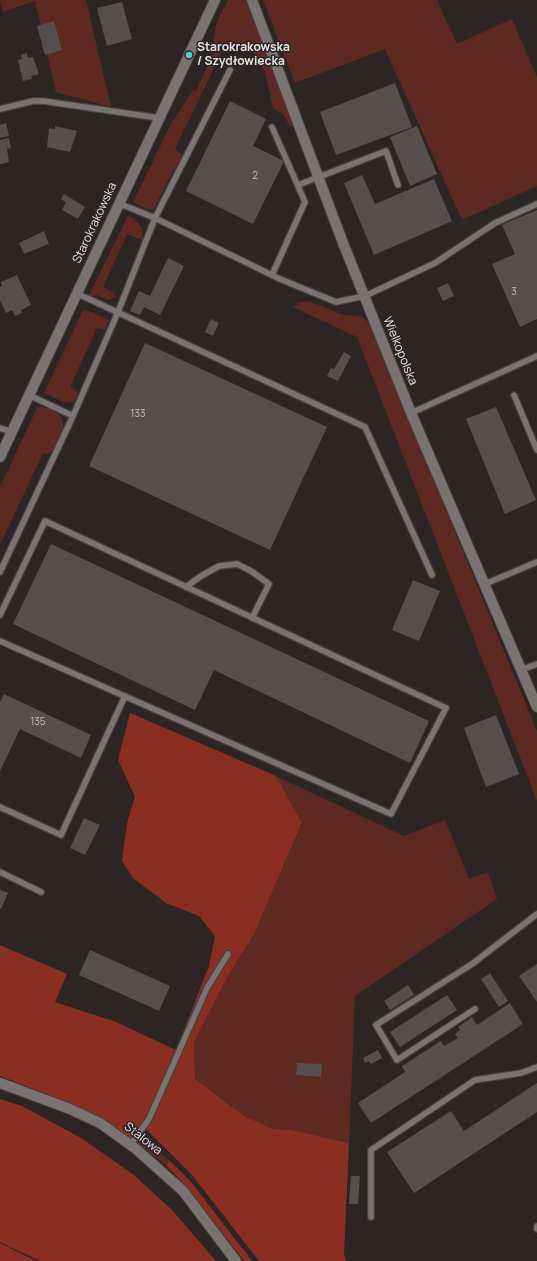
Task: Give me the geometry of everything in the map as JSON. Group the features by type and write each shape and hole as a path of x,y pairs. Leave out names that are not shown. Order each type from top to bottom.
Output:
{"street":[{"name":"Starokrakowska","path":"0,457 118,203 215,0"},
{"name":"Wielkopolska","path":"252,0 318,177 411,413 537,707"},
{"name":"Stalowa","path":"0,1083 70,1108 100,1123 130,1145 183,1191 236,1261"}],"lane":[{"path":"0,572 73,416 118,312 155,218 230,70"},
{"path":"0,109 33,101 43,101 159,118"},
{"path":"272,127 304,202 272,275"},
{"path":"298,185 386,152 398,184"},
{"path":"118,203 155,218 272,275 336,302 365,296 435,263 495,223 537,204"},
{"path":"76,293 365,426 432,575"},
{"path":"411,413 537,356"},
{"path":"29,395 73,416"},
{"path":"514,395 537,450"},
{"path":"0,428 12,432"},
{"path":"0,615 46,521 446,708 391,814 0,641"},
{"path":"485,584 537,562"},
{"path":"186,587 219,566 237,564 251,571 269,584 252,618"},
{"path":"521,670 537,664"},
{"path":"0,807 61,835 125,696"},
{"path":"0,872 41,892"},
{"path":"475,1009 397,1060 376,1025 472,964 537,914"},
{"path":"130,1145 149,1119 207,988 228,954"},
{"path":"371,1217 371,1150 475,1080 521,1073 537,1067"}],"shaded area":[{"path":"0,0 86,0 111,107 56,92 35,1 3,12"},
{"path":"228,0 246,0 294,127 290,126 283,114 273,108 265,72 252,51 240,45 225,45 175,149 182,155 182,159 173,171 154,209 147,209 133,202 171,124 193,90 196,91 215,51 212,49 216,24"},
{"path":"263,0 437,0 457,44 512,19 537,77 537,186 462,220 385,49 295,83"},
{"path":"128,216 134,218 142,228 142,240 127,234 103,287 115,293 115,297 108,300 97,295 92,297 89,295"},
{"path":"309,301 343,315 361,316 369,323 537,731 537,801 357,337 293,307 300,302"},
{"path":"83,310 92,312 109,320 105,330 97,328 70,387 77,391 77,398 73,402 66,403 44,393"},
{"path":"43,407 60,415 63,422 63,433 56,449 46,454 43,453 0,545 0,487 37,408"},
{"path":"130,713 276,776 302,823 254,934 228,976 194,1042 195,1079 244,1116 274,1129 292,1130 349,1143 344,1254 346,1261 259,1261 192,1175 146,1129 135,1142 112,1126 72,1104 0,1076 0,945 67,974 55,1002 116,1022 176,1050 209,966 215,936 199,916 166,903 133,878 122,861 127,823 135,797 118,760"},
{"path":"276,776 404,836 445,820 469,879 488,872 497,899 355,996 349,1143 292,1130 274,1129 244,1116 195,1079 194,1042 228,976 254,934 302,824"},
{"path":"0,1099 22,1106 81,1138 134,1175 172,1210 216,1261 40,1261 0,1242"},
{"path":"139,1137 170,1161 166,1165 135,1142"},
{"path":"170,1161 191,1182 252,1261 244,1261 186,1186 166,1165"},
{"path":"0,1243 36,1261 0,1261"}],"building":[{"path":"122,2 132,39 107,46 97,8"},
{"path":"54,21 62,50 45,55 37,26"},
{"path":"27,53 28,58 33,57 39,74 31,76 32,79 23,81 18,60 22,59 21,55"},
{"path":"395,83 412,127 336,155 320,112"},
{"path":"230,101 266,119 253,146 284,161 253,224 186,191"},
{"path":"6,123 9,136 0,138 0,125"},
{"path":"55,126 77,131 70,152 47,147 49,128 55,129"},
{"path":"417,126 437,174 410,186 390,137"},
{"path":"9,138 11,148 7,149 9,162 0,164 0,140"},
{"path":"362,175 375,204 434,179 452,221 374,255 344,183"},
{"path":"64,194 85,207 78,219 62,210 66,202 61,199"},
{"path":"537,210 537,319 520,327 492,264 515,254 502,225"},
{"path":"44,231 49,244 24,254 19,243"},
{"path":"168,258 184,266 160,315 144,307 140,315 130,311 139,291 150,296"},
{"path":"17,275 31,305 21,310 22,313 15,316 12,310 6,313 0,300 0,287 2,286 1,282"},
{"path":"448,283 454,296 443,301 437,288"},
{"path":"211,319 219,323 213,336 205,332"},
{"path":"145,343 327,427 270,550 89,466"},
{"path":"344,352 351,356 338,381 327,376 331,368 334,369"},
{"path":"496,407 536,500 505,514 466,419"},
{"path":"51,544 429,721 410,763 214,670 195,710 13,624"},
{"path":"413,580 440,591 419,641 392,630"},
{"path":"4,694 91,735 81,758 20,729 0,771 0,702"},
{"path":"496,715 519,774 486,787 464,728"},
{"path":"84,818 100,825 85,855 70,848"},
{"path":"0,890 8,893 1,909 0,908"},
{"path":"90,950 170,986 159,1011 79,975"},
{"path":"537,964 537,1002 519,976"},
{"path":"490,973 508,1001 499,1007 481,979"},
{"path":"408,985 414,995 390,1010 384,1001"},
{"path":"447,995 457,1010 400,1047 390,1032"},
{"path":"510,1003 523,1024 371,1123 358,1103 405,1072 402,1066 441,1041 444,1046 458,1038 455,1034 460,1030 458,1027 472,1017 477,1025"},
{"path":"378,1050 382,1058 371,1064 369,1061 365,1063 363,1058"},
{"path":"297,1063 322,1064 321,1077 296,1075"},
{"path":"537,1083 537,1112 414,1193 387,1152 451,1111 464,1131"},
{"path":"351,1176 360,1176 358,1204 349,1204"}],"place":[{"name":"Starokrakowska / Szydłowiecka","path":"189,55"}]}
